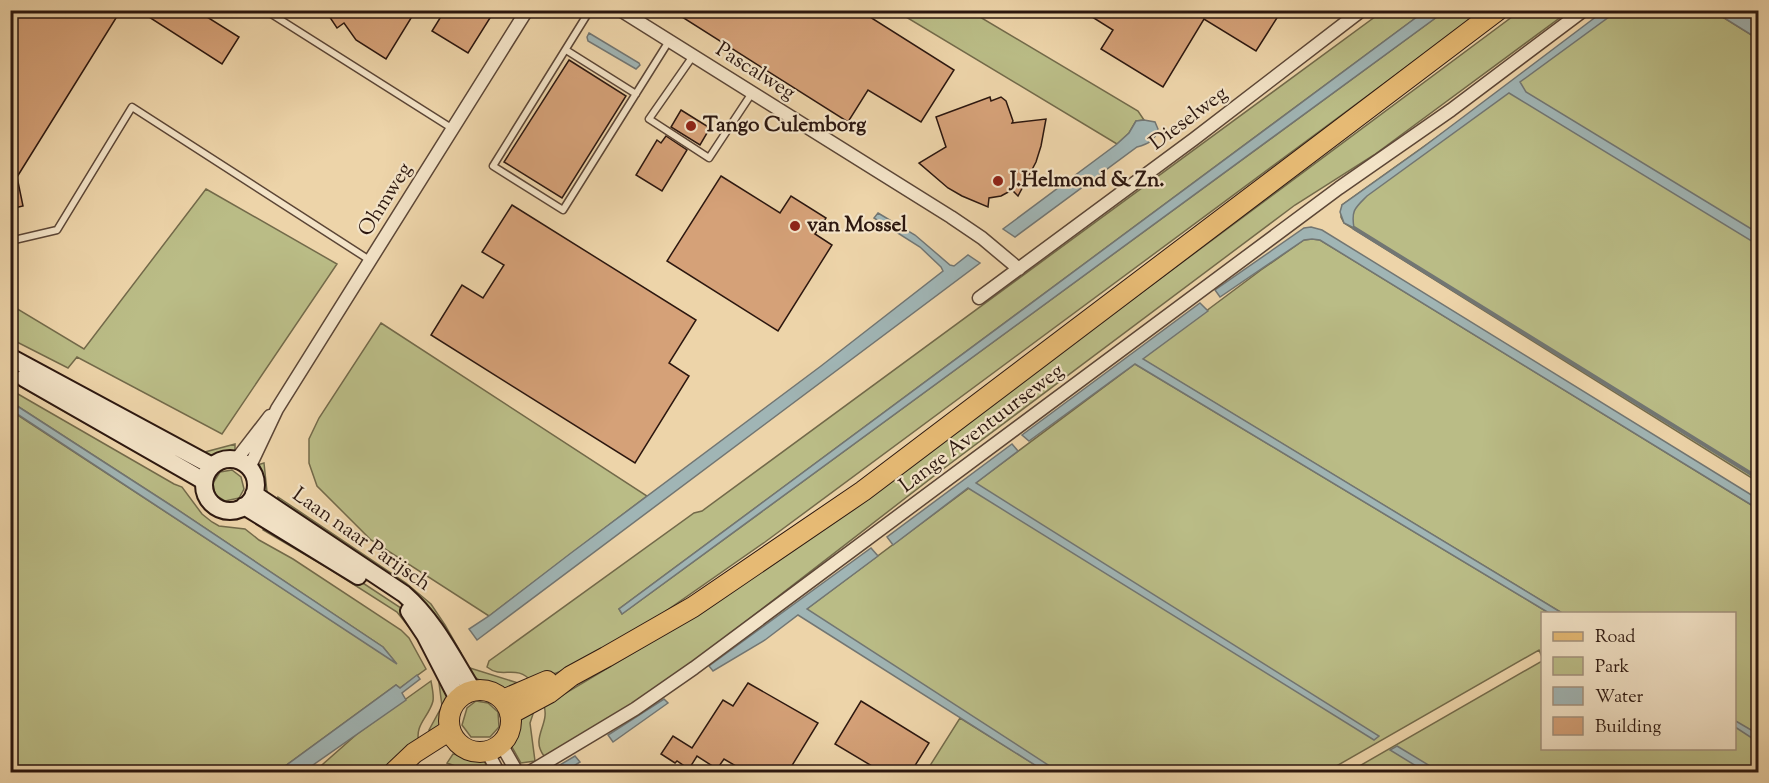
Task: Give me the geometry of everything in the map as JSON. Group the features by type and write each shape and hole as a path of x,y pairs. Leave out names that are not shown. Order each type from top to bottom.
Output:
{"main road":[{"path":"506,707 543,682 571,676 693,607 863,491 1498,10"},
{"path":"489,692 506,707 509,730 494,747 471,750 454,736 450,713 466,695 489,692"},
{"path":"394,772 414,753 454,736"},
{"path":"399,772 419,765 454,736"}],"street":[{"name":"Ohmweg","path":"242,464 527,10"},
{"name":"Pascalweg","path":"620,10 951,217 982,238 1019,269"},
{"name":"Dieselweg","path":"979,298 1194,139 1362,10"},
{"name":"Lange Aventuurseweg","path":"531,772 635,708 694,668 1339,188 1451,110 1584,10"},
{"path":"10,357 208,474"},
{"path":"10,370 208,474"},
{"path":"223,460 242,464 255,480 249,500 230,511 216,507 206,495 208,474 223,460"},
{"name":"Laan naar Parijsch","path":"249,500 404,594 423,611 433,626 466,695"},
{"path":"494,747 498,772"},
{"path":"494,747 517,772"}],"lane":[{"path":"266,10 453,129"},
{"path":"590,10 493,166 563,210 669,41"},
{"path":"566,50 636,94"},
{"path":"693,56 650,119 709,158 752,93"},
{"path":"10,241 57,230 132,107 371,261"}],"green space":[{"path":"896,11 970,11 1138,111 1144,120 1136,121 1129,133 1117,144"},
{"path":"1383,11 1425,11 619,609 622,614 1445,11 1482,11 765,542 633,634 567,669 532,682 520,673 493,671 487,667 489,661 694,513 702,511"},
{"path":"1520,11 1569,11 1374,155 1295,205 943,469 691,664 632,705 550,756 544,756 540,749 539,737 545,719 544,706 683,623 973,418"},
{"path":"1605,11 1713,11 1758,39 1758,482 1344,223 1341,217 1342,205 1458,122"},
{"path":"206,189 337,264 222,434 77,357 68,368 11,339 11,305 84,349"},
{"path":"1304,240 1320,240 1758,509 1758,772 1349,772 1541,662 1541,750 1736,750 1736,612 1560,612 1142,359"},
{"path":"381,323 647,496 489,616 371,540 317,486 309,463 309,439 319,418"},
{"path":"1135,364 1547,612 1541,612 1541,655 1539,650 1326,772 926,772 960,718 1045,771 800,614"},
{"path":"10,375 171,467 169,471 11,381"},
{"path":"11,390 182,487 202,514 212,522 219,526 245,529 401,630 409,638 426,669 400,688 396,685 277,772 11,772 10,410 395,662 383,647 11,402"},
{"path":"235,444 235,451 210,458 205,452"},
{"path":"264,463 267,492 261,490 257,465"},
{"path":"232,470 241,477 244,489 239,498 225,501 215,495 213,483 220,472"},
{"path":"278,497 406,583 431,604 461,653 457,658 417,598 277,502"},
{"path":"265,524 340,568 401,608 426,643 423,645 397,612 263,530"},
{"path":"470,668 518,683 508,690 486,684 469,674"},
{"path":"431,681 433,701 420,726 419,743 377,772 314,772 357,734"},
{"path":"439,683 446,683 448,703 436,732 429,730 442,706"},
{"path":"476,701 488,703 498,712 499,727 490,737 471,737 462,725 467,708"},
{"path":"534,711 530,723 535,761 521,763 512,747 520,715"},
{"path":"453,754 484,760 489,772 469,772 447,763"}],"water":[{"path":"1605,10 1617,11 1520,82 1526,92 1758,233 1758,245 1509,93 1367,196 1355,210 1354,228 1344,223 1340,212 1342,205 1422,148"},
{"path":"1425,11 1445,11 622,614 619,609"},
{"path":"1713,11 1743,11 1758,20 1758,39"},
{"path":"589,33 640,65 636,69 588,41"},
{"path":"1136,121 1155,122 1158,129 1150,141 1137,147 1015,237 1003,229 1117,144 1129,133"},
{"path":"878,213 915,235 950,265 954,266 968,255 980,263 477,640 469,629 821,366 943,271 920,247 874,218"},
{"path":"1304,228 1322,230 1758,499 1758,509 1320,240 1304,240 1220,297 1215,290"},
{"path":"1200,303 1208,311 1143,359 1560,612 1547,612 1135,364 1029,441 1022,435"},
{"path":"11,402 383,647 397,664 11,410"},
{"path":"1012,444 1018,451 976,483 1379,736 1374,740 968,488 893,545 887,537"},
{"path":"871,548 878,556 807,609 1059,772 1046,772 798,615 765,640 713,671 709,666"},
{"path":"417,675 420,679 402,693 406,700 303,772 277,772 396,685 400,688"},
{"path":"664,699 668,703 613,742 608,735"},
{"path":"1736,721 1758,734 1758,742 1736,728"},
{"path":"1397,746 1440,772 1426,772 1390,750"},
{"path":"575,756 580,762 564,772 548,772"}],"building":[{"path":"10,10 121,10 17,177 23,206 10,209"},
{"path":"138,10 196,10 239,37 222,64"},
{"path":"325,10 416,10 386,59 356,40 344,23 337,28"},
{"path":"445,10 495,10 468,53 432,31"},
{"path":"671,10 859,10 954,70 921,122 868,90 848,122"},
{"path":"1081,10 1282,10 1256,51 1204,19 1163,87 1101,49 1113,30"},
{"path":"569,60 626,96 562,198 504,162"},
{"path":"990,97 991,101 1001,97 1006,101 1012,123 1046,119 1036,162 1018,196 1012,190 1001,196 989,198 988,207 948,188 919,163 946,147 936,117"},
{"path":"681,110 710,128 700,145 671,127"},
{"path":"666,136 687,150 662,191 636,175 657,140 661,143"},
{"path":"721,176 780,213 791,196 826,218 815,234 832,245 778,331 667,261"},
{"path":"512,205 696,320 669,363 689,376 635,463 431,335 462,285 483,298 504,265 482,252"},
{"path":"748,683 818,723 788,772 746,772 724,759 717,769 697,756 689,769 661,754 673,736 692,748 723,700 733,706"},
{"path":"861,701 929,743 911,772 882,772 835,744"}],"waterway":[{"path":"1354,228 1758,478"}],"place":[{"name":"Tango Culemborg","path":"691,126"},
{"name":"J.Helmond & Zn.","path":"998,181"},
{"name":"van Mossel","path":"795,226"}]}
